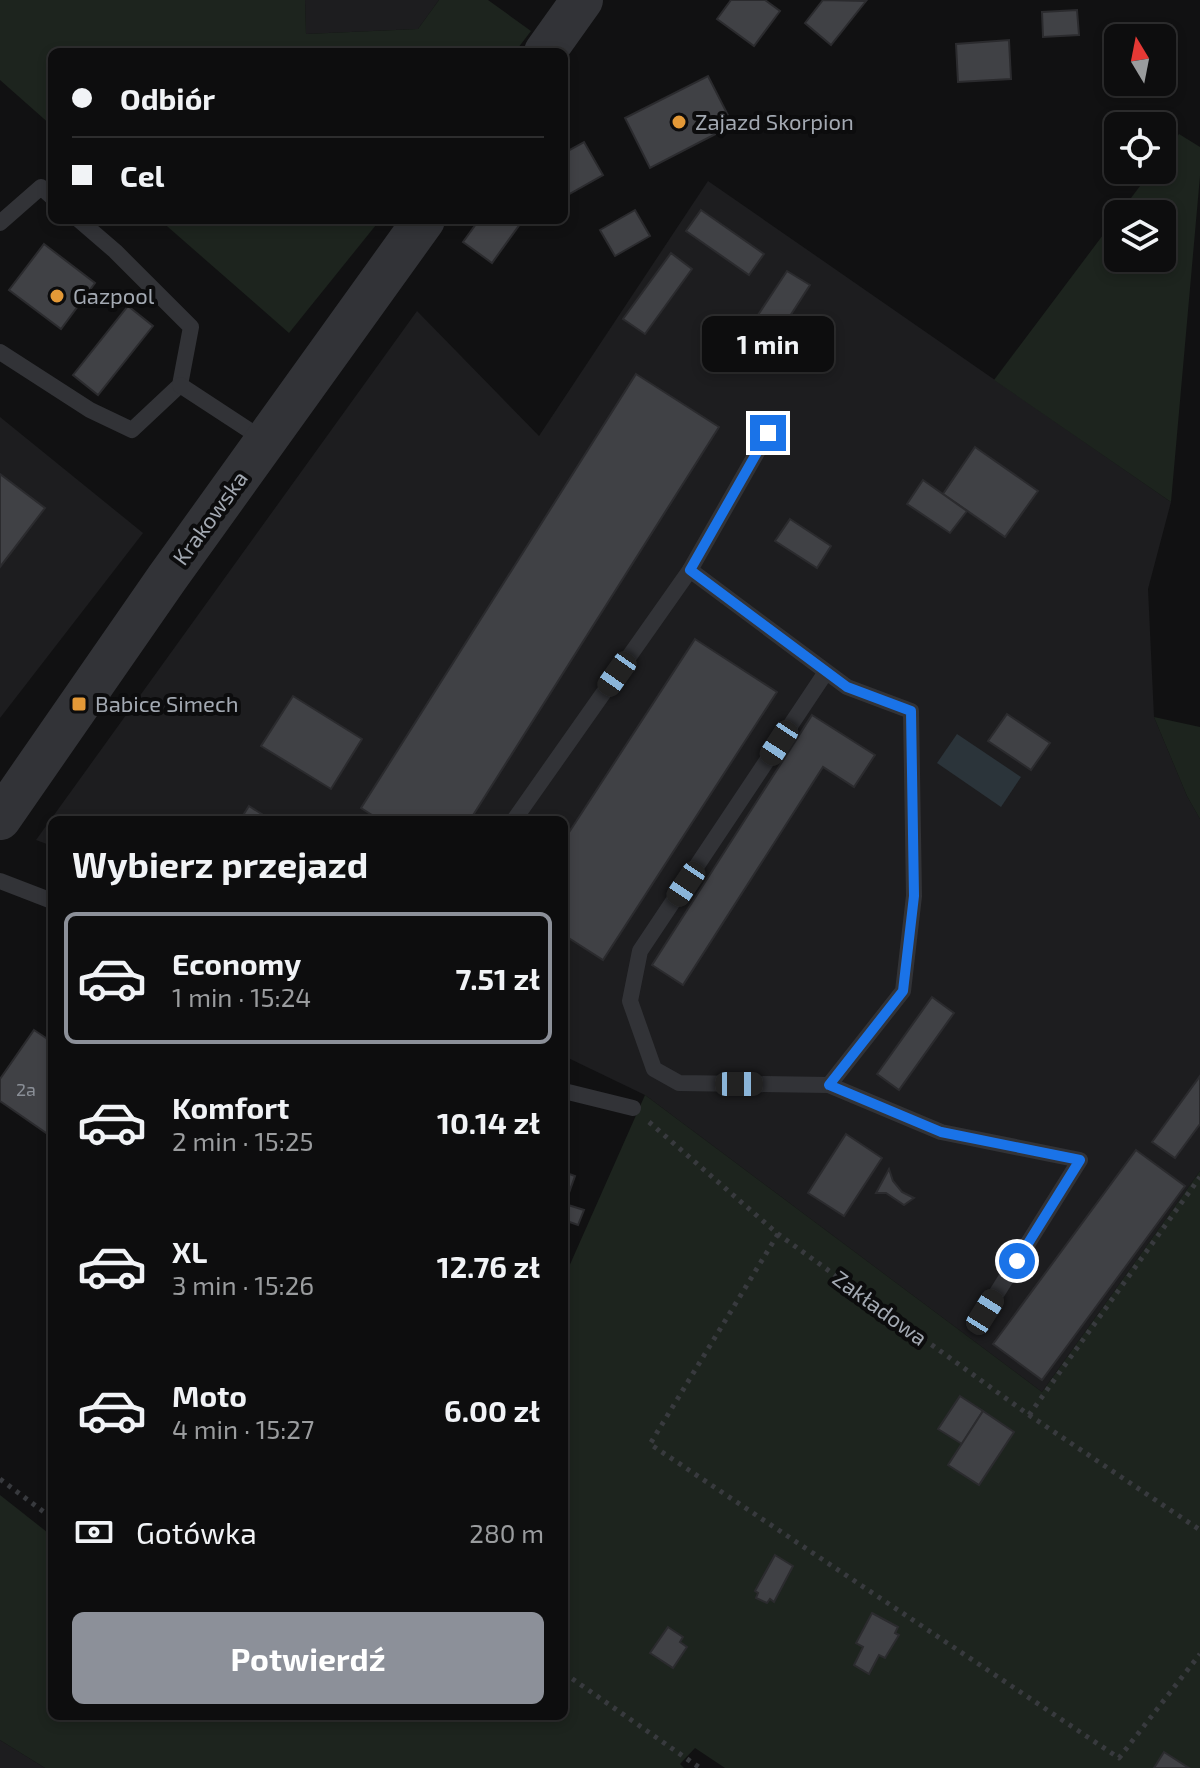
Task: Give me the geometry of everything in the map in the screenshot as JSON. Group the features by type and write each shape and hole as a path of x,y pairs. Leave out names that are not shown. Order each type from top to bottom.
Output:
{"street":[{"path":"548,48 582,0"},
{"name":"Krakowska","path":"0,819 421,224"}],"lane":[{"path":"0,223 41,187 48,193"},
{"path":"0,352 90,410 132,430 180,385 191,327 84,224"},
{"path":"180,385 265,441"},
{"path":"517,816 690,570 768,433"},
{"path":"690,570 847,687 911,711 914,896 903,991 829,1085"},
{"path":"826,672 640,951 630,1001 654,1069 679,1083 829,1085 941,1132 1080,1160 985,1312"},
{"path":"0,881 48,899"},
{"path":"568,1092 633,1108"}],"path":[{"name":"Zakładowa","path":"633,1108 778,1234 1029,1415 1200,1530"},
{"path":"1029,1415 1200,1177"},
{"path":"778,1234 650,1444 1119,1758 1200,1654"},
{"path":"0,1479 48,1515"},
{"path":"568,1676 700,1768"}],"shaded area":[{"path":"0,0 305,0 306,34 418,29 439,0 488,0 531,31 518,48 48,48 48,122 0,80"},
{"path":"305,0 439,0 418,29 306,34"},
{"path":"1179,134 1200,147 1200,176 1171,502 994,380 1104,234 1104,272 1176,272 1176,200 1130,200 1142,184 1176,184 1176,138"},
{"path":"708,181 1171,502 1148,589 1154,717 1200,819 1200,1171 1042,1392 645,1095 568,1058 568,816 53,816 417,311 539,436"},
{"path":"165,224 377,224 289,333"},
{"path":"0,417 143,533 0,718"},
{"path":"1154,717 1200,727 1200,819 1187,796"},
{"path":"957,734 1021,777 1001,807 937,763"},
{"path":"48,823 48,844 36,840"},
{"path":"645,1095 1042,1392 1200,1171 1200,1768 725,1768 695,1748 680,1764 684,1768 45,1768 0,1740 0,1495 48,1533 48,1720 568,1720 568,1269"},
{"path":"0,1740 45,1768 0,1768"}],"building":[{"path":"731,0 765,0 780,11 754,46 717,19"},
{"path":"823,0 866,1 831,45 805,23"},
{"path":"1077,10 1079,35 1043,37 1042,12"},
{"path":"1009,40 1011,79 958,82 956,44"},
{"name":"Zajazd Skorpion","path":"708,76 733,125 650,168 625,118"},
{"path":"584,142 603,175 568,195 568,151"},
{"path":"635,210 650,236 615,256 600,230"},
{"path":"701,210 764,254 749,275 686,231"},
{"path":"476,224 520,224 492,263 463,242"},
{"path":"44,244 95,283 61,329 9,290"},
{"path":"671,253 692,269 645,334 623,319"},
{"path":"787,271 810,285 779,333 756,318"},
{"path":"128,306 153,326 98,395 73,375"},
{"path":"636,374 719,427 473,816 374,816 361,808"},
{"path":"975,447 1038,491 1005,537 943,494"},
{"path":"0,474 45,508 0,567"},
{"path":"923,480 967,511 950,533 907,504"},
{"path":"790,519 831,546 817,568 775,541"},
{"path":"695,639 777,692 603,960 568,938 568,834"},
{"path":"293,696 362,739 331,789 261,746"},
{"path":"1007,714 1050,743 1031,770 988,741"},
{"path":"812,715 875,755 854,787 823,767 683,985 652,965"},
{"path":"249,806 265,816 243,816"},
{"path":"932,997 954,1013 899,1090 877,1074"},
{"path":"34,1030 48,1039 48,1134 0,1101 0,1079"},
{"path":"1200,1076 1200,1124 1175,1158 1152,1142"},
{"path":"846,1134 882,1158 844,1216 808,1193"},
{"path":"1136,1150 1185,1186 1042,1380 993,1344"},
{"path":"889,1169 893,1181 902,1192 914,1198 904,1205 886,1193 876,1193"},
{"path":"568,1173 575,1176 568,1196"},
{"path":"568,1205 584,1210 578,1225 568,1221"},
{"path":"960,1396 983,1411 962,1444 938,1429"},
{"path":"983,1411 1014,1432 979,1485 948,1465"},
{"path":"775,1555 793,1566 774,1602 770,1599 767,1603 756,1598 758,1593 755,1591"},
{"path":"872,1613 898,1627 895,1633 899,1635 885,1658 879,1655 869,1674 854,1665 863,1647 856,1643"},
{"path":"668,1627 683,1637 680,1642 687,1647 673,1668 650,1653"},
{"path":"1164,1752 1189,1768 1154,1768"}],"place":[{"name":"Zajazd Skorpion","path":"679,122"},
{"name":"Gazpool","path":"57,296"},
{"name":"Babice Simech","path":"79,704"}],"route":[{"path":"768,433 690,570 847,687 911,711 914,896 903,991 829,1085 941,1132 1080,1160 1017,1261"}]}
